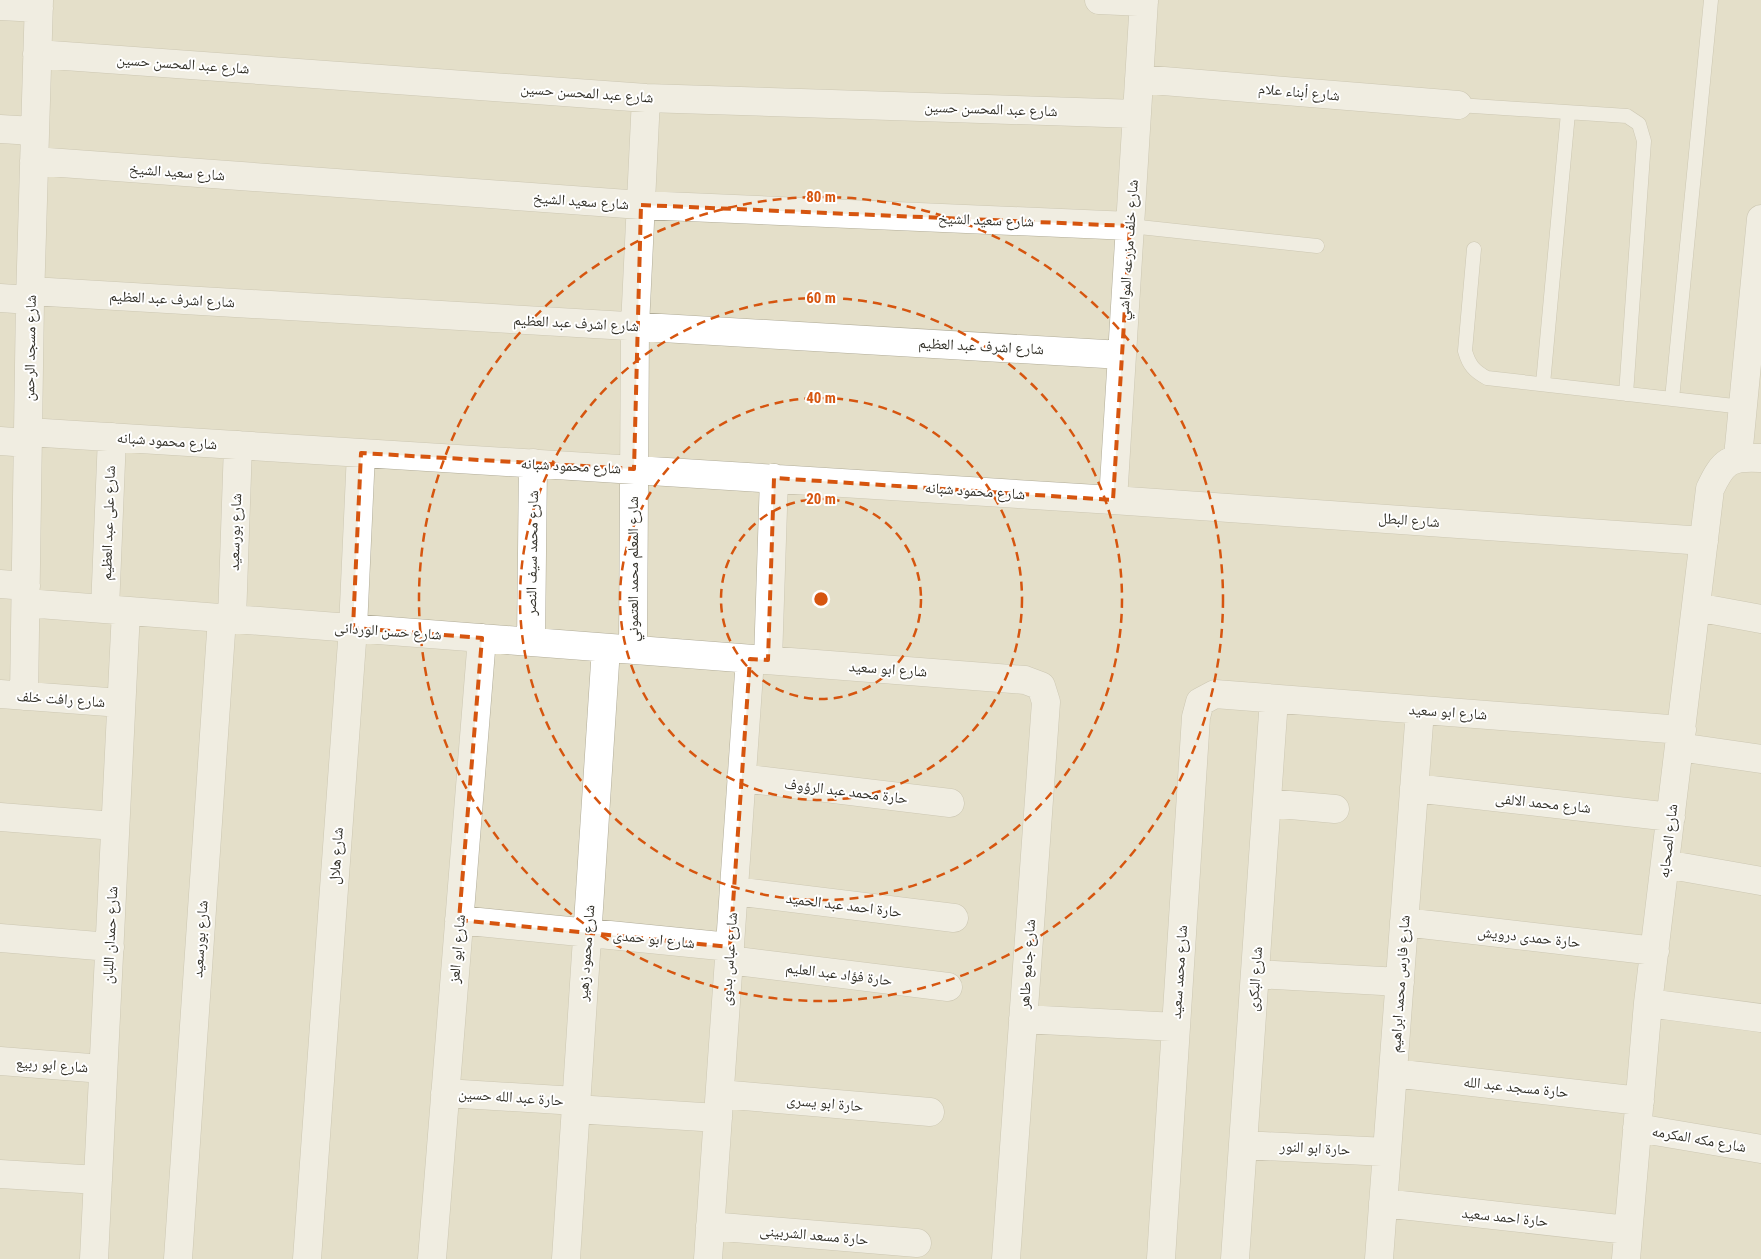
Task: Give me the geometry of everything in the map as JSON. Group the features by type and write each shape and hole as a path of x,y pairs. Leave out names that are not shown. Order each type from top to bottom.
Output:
{"street":[{"path":"1099,0 1144,1"},
{"name":"شارع خلف مزرعه المواشي","path":"1113,500 1144,1"},
{"path":"0,6 39,4"},
{"name":"شارع مسجد الرحمن","path":"12,695 28,438 34,131 39,4"},
{"name":"شارع عبد المحسن حسين","path":"37,54 646,98 1137,114"},
{"name":"شارع أبناء علام","path":"1139,79 1458,106"},
{"name":"شارع المعلم محمد العتموني","path":"633,650 636,326 646,98"},
{"path":"0,129 34,131"},
{"name":"شارع سعيد الشيخ","path":"34,161 641,205 1130,226"},
{"path":"1753,458 1743,407 1761,219"},
{"name":"شارع اشرف عبد العظيم","path":"0,298 31,296 636,326 1122,355"},
{"name":"شارع محمود شبانه","path":"0,441 28,438 112,437 1113,500"},
{"name":"شارع على عبد العظيم","path":"112,437 116,610"},
{"name":"شارع بورسعيد","path":"178,1259 227,618 238,445"},
{"name":"شارع هلال","path":"307,1259 352,628 361,453"},
{"name":"شارع الصحابه","path":"1626,1259 1648,1003 1710,489 1719,469 1753,458"},
{"name":"شارع محمد سيف النصر","path":"530,642 533,463"},
{"name":"شارع عباس بدوى","path":"708,1259 741,778 759,659 774,478"},
{"name":"شارع البطل","path":"1113,500 1704,541"},
{"name":"شارع حسن الوردانى","path":"18,591 116,610 759,659"},
{"path":"1696,608 1761,619"},
{"name":"شارع حمدان اللبان","path":"94,1259 121,703 116,610"},
{"name":"شارع ابو العز","path":"432,1259 482,638"},
{"name":"شارع محمود زهير","path":"566,1259 606,648"},
{"name":"شارع ابو سعيد","path":"759,659 1025,680"},
{"name":"شارع جامع طاهر","path":"1006,1259 1046,702 1041,686 1025,680"},
{"name":"شارع ابو سعيد","path":"1215,694 1420,710 1681,739 1761,759"},
{"name":"شارع محمد سعيد","path":"1161,1259 1196,716 1200,702 1215,694"},
{"name":"شارع رافت خلف","path":"12,695 121,703"},
{"name":"شارع البكرى","path":"1235,1259 1274,699"},
{"name":"شارع فارس محمد ابراهيم","path":"1379,1259 1420,710"},
{"name":"حارة محمد عبد الرؤوف","path":"741,778 950,803"},
{"name":"شارع محمد الالفى","path":"1414,788 1671,817"},
{"path":"1267,803 1335,809"},
{"path":"0,817 116,826"},
{"path":"1665,864 1761,881"},
{"name":"حارة احمد عبد الحميد","path":"734,891 954,918"},
{"name":"شارع ابو حمدى","path":"459,920 587,932 729,954"},
{"name":"حارة حمدى درويش","path":"1404,922 1655,951"},
{"path":"0,938 110,947"},
{"name":"حارة فؤاد عبد العليم","path":"729,954 948,987"},
{"path":"1255,974 1400,982"},
{"path":"1648,1003 1761,1018"},
{"path":"1023,1019 1176,1027"},
{"name":"شارع ابو ربيع","path":"0,1061 103,1069"},
{"name":"حارة مسجد عبد الله","path":"1393,1073 1640,1100"},
{"name":"حارة عبد الله حسين","path":"445,1093 576,1105 719,1106"},
{"name":"حارة ابو يسرى","path":"719,1106 930,1112"},
{"name":"شارع مكه المكرمه","path":"1637,1128 1761,1149"},
{"name":"حارة ابو النور","path":"1243,1144 1387,1152"},
{"path":"0,1174 98,1180"},
{"name":"حارة احمد سعيد","path":"1383,1203 1628,1230"},
{"name":"حارة مسعد الشربينى","path":"710,1226 917,1243"}],"lane":[{"path":"1672,399 1711,0"},
{"path":"1458,106 1627,116 1639,124 1643,132 1626,394"},
{"path":"1543,384 1568,113"},
{"path":"1130,226 1317,246"},
{"path":"1474,248 1464,351 1469,364 1477,373 1487,378 1743,407"}],"highlighted area":[{"path":"641,205 1130,226 1113,500 774,478 768,660 750,659 730,947 459,920 482,638 353,628 361,453 634,469"}]}
